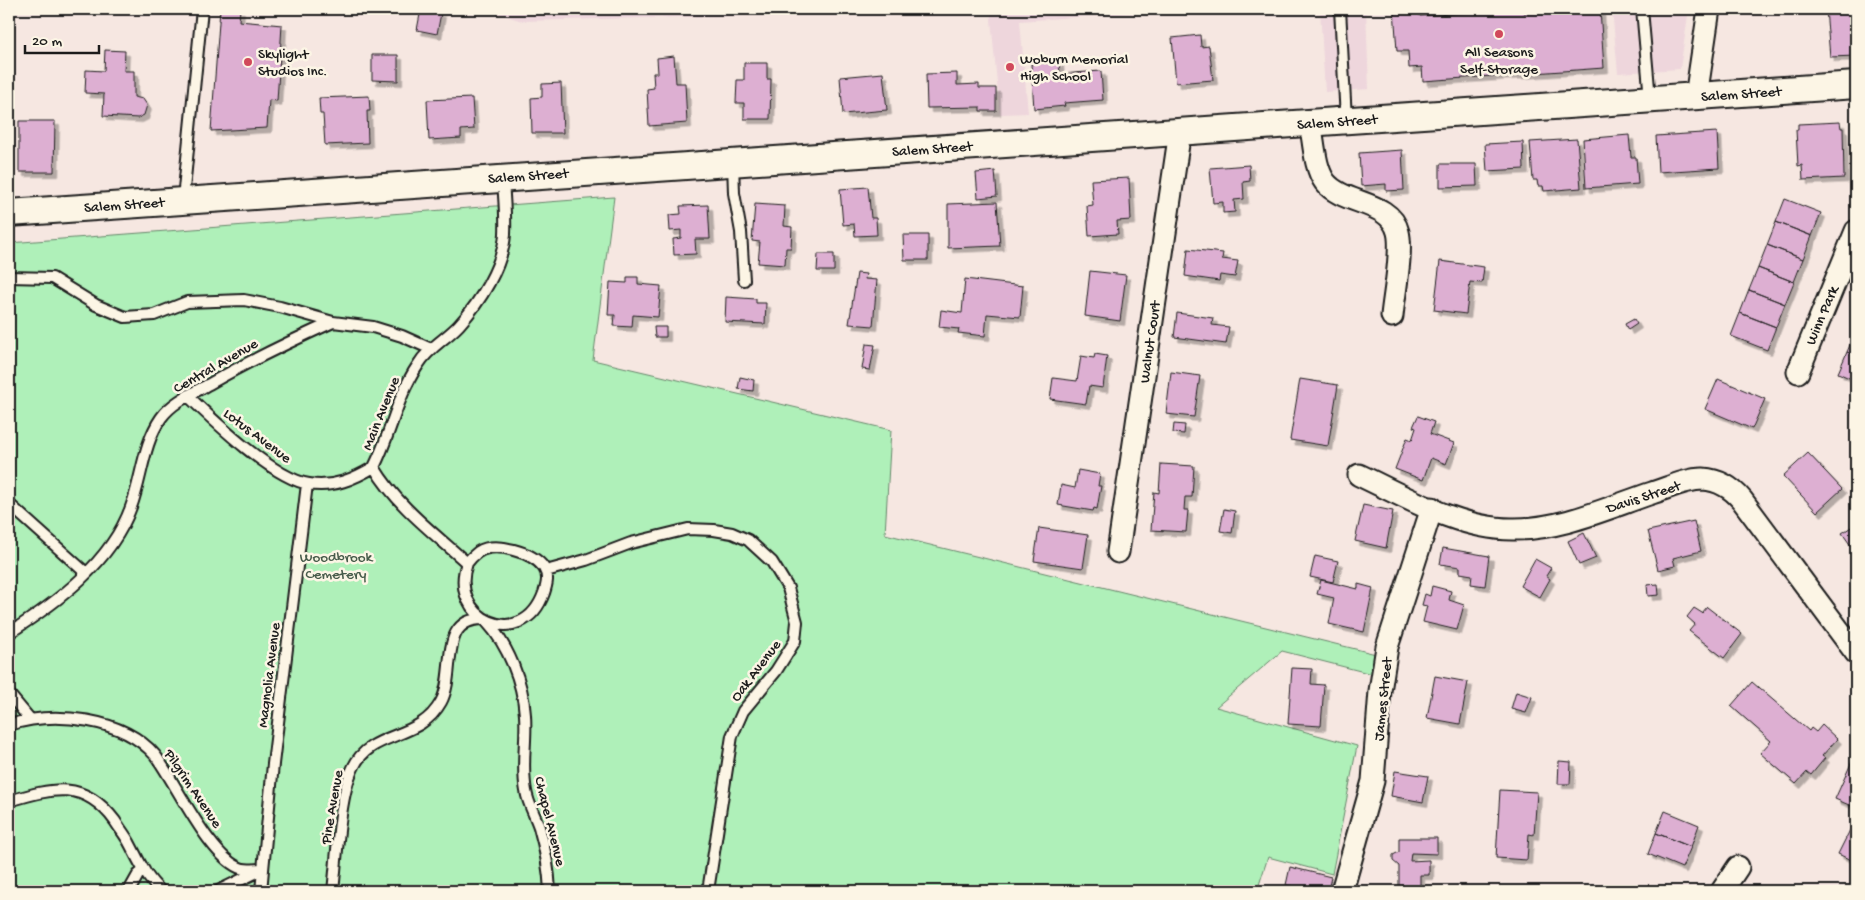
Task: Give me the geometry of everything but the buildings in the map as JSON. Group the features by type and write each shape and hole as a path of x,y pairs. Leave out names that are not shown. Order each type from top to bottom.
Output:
{"street":[{"path":"1696,97 1709,9"},
{"name":"Salem Street","path":"9,212 1856,85"},
{"path":"1310,123 1319,168 1327,184 1338,192 1385,214 1397,227 1400,244 1392,316"},
{"name":"Walnut Court","path":"1118,552 1180,131"},
{"name":"Winn Park","path":"1798,372 1856,232"},
{"name":"Davis Street","path":"1359,475 1432,508 1493,528 1527,529 1568,521 1692,480 1716,481 1731,488 1742,500 1856,653"},
{"name":"James Street","path":"1342,891 1373,781 1380,692 1388,647 1432,508"},
{"path":"1722,891 1738,867"}],"lane":[{"path":"183,199 202,9"},
{"path":"1340,9 1346,120"},
{"path":"1642,9 1650,100"},
{"path":"733,161 734,193 742,232 744,280"},
{"name":"Main Avenue","path":"467,563 401,504 384,484 374,467 385,447 394,414 418,364 431,349 468,315 496,266 505,235 503,177"},
{"path":"9,277 52,278 96,306 125,317 154,315 187,302 244,300 272,305 333,322 373,328 402,336 431,349"},
{"name":"Central Avenue","path":"9,633 54,603 106,551 123,525 131,508 153,433 162,416 188,396 264,353 333,322"},
{"name":"Lotus Avenue","path":"188,396 221,427 260,458 280,472 306,484 339,483 357,477 374,467"},
{"name":"Magnolia Avenue","path":"261,891 272,764 306,484"},
{"path":"9,504 86,573"},
{"name":"Oak Avenue","path":"546,571 586,560 632,543 688,529 714,530 732,533 748,540 772,562 788,588 797,622 795,641 776,671 743,711 732,736 708,891"},
{"path":"487,549 520,551 540,562 546,571 548,582 543,597 540,604 527,620 509,626 485,619 466,599 463,583 467,563 479,551 487,549"},
{"name":"Pine Avenue","path":"333,891 345,797 353,766 373,745 410,731 434,712 444,696 450,654 458,627 468,620 485,619"},
{"name":"Chapel Avenue","path":"485,619 504,646 520,687 525,713 523,775 530,806 538,826 546,856 550,891"},
{"path":"9,694 28,718"},
{"name":"Pilgrim Avenue","path":"9,725 28,718 73,720 103,724 133,736 147,746 155,755 198,824 231,863 243,869 262,870"},
{"path":"9,801 53,790 75,791 95,799 108,812 129,842 144,870 161,891"},
{"path":"129,891 133,882 144,870"},
{"path":"218,891 262,870"}],"shaded area":[{"path":"485,9 990,9 522,21"},
{"path":"990,9 1145,9 1144,12 1020,21 1028,113 1000,114"},
{"path":"1320,9 1366,9 1369,89 1325,92"},
{"path":"1612,9 1689,9 1680,69 1618,73"}],"green space":[{"name":"Woodbrook Cemetery","path":"614,197 593,360 891,430 885,534 1376,654 1372,674 1282,651 1216,707 1357,746 1332,874 1268,857 1257,891 9,891 9,243"}],"place":[{"name":"All Seasons Self-Storage","path":"1499,34"},
{"name":"Skylight Studios Inc.","path":"248,62"},
{"name":"Woburn Memorial High School","path":"1010,67"}]}
